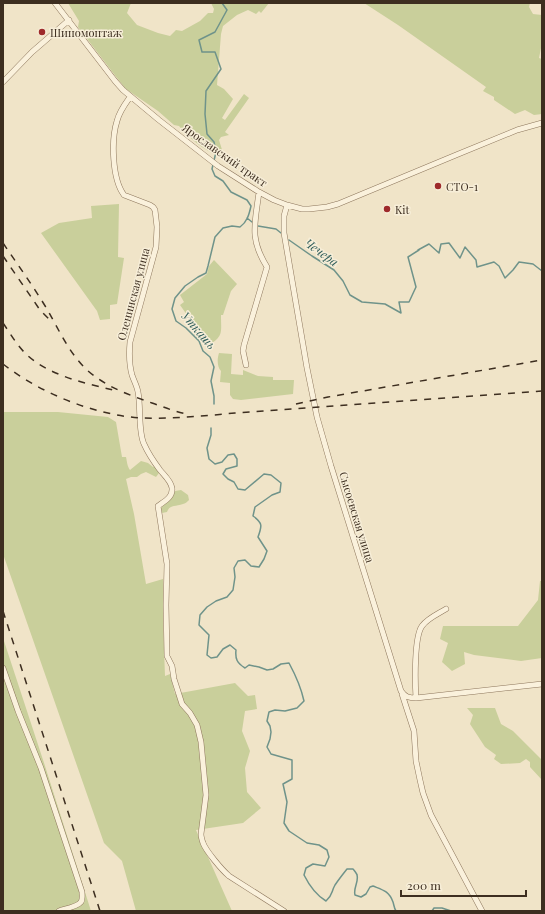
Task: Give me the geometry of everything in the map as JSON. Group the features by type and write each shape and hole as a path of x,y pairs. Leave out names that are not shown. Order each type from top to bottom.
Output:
{"street":[{"name":"Ярославский тракт","path":"55,3 115,81 130,97 218,166 274,200 302,209 327,207 338,204 517,130 542,123"},
{"path":"3,82 32,52 69,20"},
{"name":"Оленинская улица","path":"130,97 120,112 114,131 113,145 115,167 124,195 150,205 155,210 157,227 156,247 130,342 129,363 138,393 141,436 143,443 172,486 172,493 168,499 158,506 167,564 167,656 172,666 174,679 182,704 190,713 197,725 201,742 206,795 201,834 203,844 223,871 229,876 284,911"},
{"path":"246,365 243,351 244,345 267,267 261,257 254,239 259,192"},
{"name":"Сысоевская улица","path":"287,205 284,216 284,233 317,417 414,731 418,771 427,802 438,828 482,911"},
{"path":"414,698 417,640 419,632 427,621 446,609"},
{"path":"3,668 18,711 41,768 82,892 83,898 81,902 75,906 59,911"},
{"path":"401,691 407,697 414,698 542,684"},
{"path":"407,709 407,703 409,700 414,698"}],"green space":[{"path":"68,3 131,3 127,13 137,25 170,36 176,30 182,31 200,21 208,13 213,13 214,9 211,3 269,3 261,13 259,11 256,14 248,10 237,15 223,26 217,85 224,89 233,99 222,118 225,120 244,94 249,98 225,132 229,135 221,137 219,140 223,153 221,157 198,144 179,126 174,125 158,111 126,89 78,27 79,21"},
{"path":"364,3 530,3 529,7 533,14 542,15 542,43 539,58 542,59 542,114 534,115 525,110 515,114 494,100 494,97 483,91 486,87"},
{"path":"119,204 118,257 124,258 117,304 110,305 110,319 100,320 97,311 41,233 59,223 92,218 91,206"},
{"path":"214,260 237,284 231,291 223,315 221,315 221,331 219,337 206,347 201,338 198,340 193,332 197,329 180,305 184,302 180,295 207,274 209,266"},
{"path":"219,353 232,354 231,374 243,375 243,370 258,376 273,377 273,380 294,380 293,394 241,400 233,399 230,395 230,383 220,382 221,371 218,363"},
{"path":"3,412 58,412 108,417 116,422 122,457 126,457 130,470 141,461 148,463 153,467 155,465 157,467 159,473 156,477 146,472 137,477 126,479 134,514 146,584 163,579 165,676 170,674 175,694 235,683 248,696 255,695 257,709 245,711 242,731 250,751 245,768 247,792 261,808 243,823 196,830 232,911 136,911 122,861 104,843 3,554"},
{"path":"181,490 188,495 189,500 184,504 171,507 167,512 162,513 161,508 175,491"},
{"path":"540,581 542,581 542,658 521,661 474,655 464,652 465,664 452,671 442,662 448,643 440,639 443,626 518,626 538,600"},
{"path":"3,638 45,766 91,911 3,911"},
{"path":"467,708 495,708 501,724 513,731 542,760 542,780 530,767 530,762 526,759 520,763 501,764 494,759 496,755 485,747 470,724 473,715"}],"waterway":[{"name":"Уткашь","path":"214,404 211,381 214,367 210,357 203,351 199,341 186,328 176,321 172,309 175,298 185,286 206,273 215,237 223,228 232,226 240,227 247,218 251,206 247,200 231,192 223,181 215,176 212,169 216,152 214,142 207,134 205,114 206,91 221,69 215,52 202,52 199,40 215,32 227,10 222,3"},
{"name":"Уткашь","path":"247,218 252,222"},
{"name":"Чечера","path":"258,226 276,229 281,233"},
{"name":"Чечера","path":"289,240 334,270 343,281 350,295 362,302 385,304 401,313 399,302 409,302 416,287 408,257 429,244 439,253 441,244 449,243 460,258 465,247 476,260 477,267 494,262 499,266 505,278 519,262 533,264 542,271"},
{"name":"Уткашь","path":"211,428 211,435 207,448 209,459 215,464 222,462 228,455 234,454 237,459 237,466 226,469 223,474 234,482 238,489 245,490 264,474 271,475 281,483 280,492 272,495 255,507 253,516 261,525 258,537 267,551 264,559 259,567 251,566 245,560 238,561 234,568 235,577 233,590 227,597 216,601 207,607 200,615 199,625 209,635 207,655 211,658 217,657 223,649 230,645 236,650 236,658 238,662 245,668 249,665 267,670 273,669 281,664 289,663 298,682 304,701 297,708 285,711 275,710 269,712 267,721 271,732 267,747 271,754 292,760 292,779 283,784 287,802 284,823 289,831 307,843 319,845 327,850 329,857 325,866 313,864 306,868 304,875 313,890 326,901 331,895 335,885 347,869 353,869 357,874 355,895 361,897 366,894 370,887 377,887 390,895 396,911"},
{"name":"Уткашь","path":"432,911 434,908 442,908 451,911"}],"railway":[{"path":"3,243 42,300 70,349 87,370 94,376 118,390 187,414"},
{"path":"3,256 40,310 49,319"},
{"path":"3,323 22,350 34,361 55,373 113,390"},
{"path":"296,404 328,397 542,360"},
{"path":"3,364 18,375 68,401 105,412 141,418 188,417 542,391"},
{"path":"3,611 100,911"}],"place":[{"name":"Шиномонтаж","path":"42,32"},
{"name":"СТО-1","path":"438,186"},
{"name":"Kit","path":"387,209"}]}
